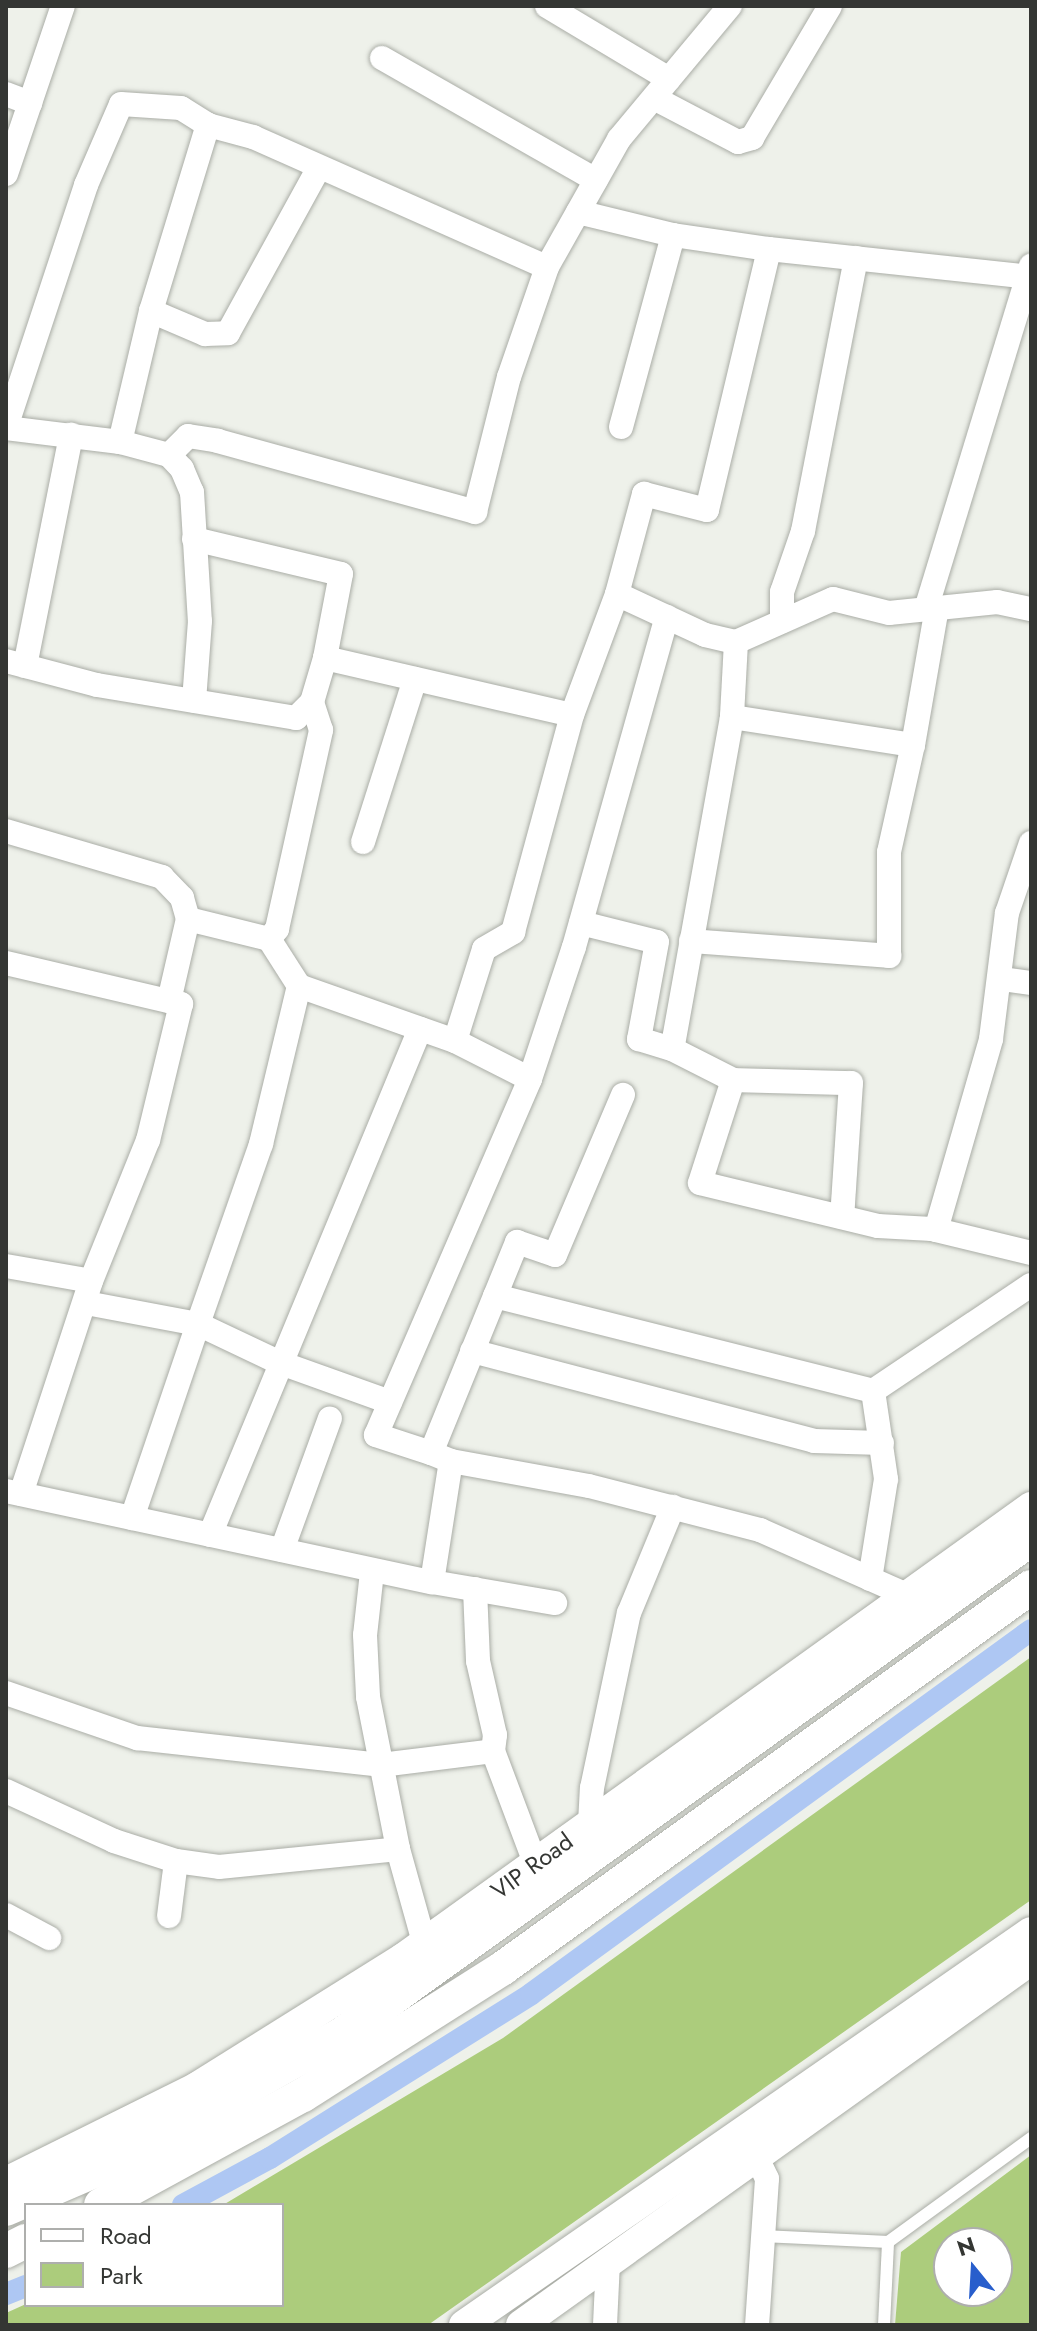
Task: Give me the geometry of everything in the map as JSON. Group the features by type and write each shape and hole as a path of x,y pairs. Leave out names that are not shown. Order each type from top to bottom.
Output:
{"main road":[{"name":"VIP Road","path":"6,2209 115,2162 344,2033 1031,1539"},
{"path":"105,2203 303,2095 503,1968 1031,1587"},
{"path":"6,2251 24,2242"}],"street":[{"path":"6,174 63,6"},
{"path":"169,455 188,436 218,441 475,512 509,377 547,267 619,139 730,6"},
{"path":"554,8 661,89 738,142 752,138 781,81 830,6"},
{"path":"382,58 596,180"},
{"path":"6,94 30,103"},
{"path":"194,701 200,621 192,492 169,455 120,442 6,428 86,185 121,104 181,108 208,125 253,137 318,169 547,267"},
{"path":"120,442 151,311 208,125"},
{"path":"151,311 205,334 228,333 318,169"},
{"path":"578,212 673,235 769,249 1030,273 932,609 913,745 889,852 889,956 691,941"},
{"path":"621,427 673,235"},
{"path":"455,1041 484,949 513,932 572,715 617,594 644,494 707,510 769,249"},
{"path":"782,621 782,592 803,531 856,258"},
{"path":"71,435 15,664 97,685 296,718 312,702 325,658 341,574 194,539"},
{"path":"617,594 705,635 736,642 833,599 889,613 997,602 1031,609"},
{"path":"667,617 581,923 530,1079 376,1435 441,1457 673,1507 760,1530 909,1596"},
{"path":"672,1049 732,717 736,642"},
{"path":"325,658 572,715"},
{"path":"363,842 415,679"},
{"path":"269,939 277,929 321,730 312,702"},
{"path":"732,717 913,745"},
{"path":"6,831 162,877 182,898 188,919 169,1001"},
{"path":"936,1230 991,1039 1002,979 1007,913 1031,843"},
{"path":"188,919 269,939 299,986 455,1041 530,1079"},
{"path":"581,923 657,942 639,1039 672,1049 733,1080 851,1083 842,1217"},
{"path":"6,963 181,1004 148,1140 14,1493 372,1572 555,1603"},
{"path":"1002,979 1031,983"},
{"path":"132,1518 261,1144 299,986"},
{"path":"210,1535 278,1362 420,1029"},
{"path":"733,1080 700,1183 842,1217 936,1230 1031,1253"},
{"path":"432,1582 441,1457 472,1351 517,1242 555,1255 623,1095"},
{"path":"6,1266 198,1324 278,1362 390,1402"},
{"path":"495,1296 873,1391 1031,1285"},
{"path":"472,1351 814,1441 882,1443"},
{"path":"870,1579 886,1479 873,1391"},
{"path":"282,1550 330,1418"},
{"path":"590,1824 592,1788 629,1613 673,1507"},
{"name":"VIP Road","path":"6,2182 197,2087 424,1942 1031,1507"},
{"path":"372,1572 365,1635 368,1697 398,1849 424,1942"},
{"path":"475,1589 478,1661 495,1735 493,1751 535,1863"},
{"path":"6,1693 137,1738 381,1765 493,1751"},
{"path":"6,1791 114,1841 176,1861 219,1867 398,1849"},
{"path":"169,1916 176,1861"},
{"path":"6,1915 49,1938"},
{"path":"464,2325 1031,1932"},
{"path":"521,2325 1031,1960"},
{"path":"756,2156 767,2179 757,2325"},
{"path":"605,2325 608,2262"}],"lane":[{"path":"763,2236 888,2242 1031,2138"},
{"path":"884,2325 888,2242"}],"green space":[{"path":"1031,1657 1031,1900 428,2325 6,2325 6,2313 24,2305 284,2307 284,2203 226,2203 503,2038"},
{"path":"1031,2155 1031,2325 895,2325 901,2252 933,2228 933,2307 1013,2307 1013,2227 935,2227"}],"waterway":[{"path":"187,2203 270,2158 531,1994 1031,1630"},
{"path":"6,2294 24,2287"}]}
